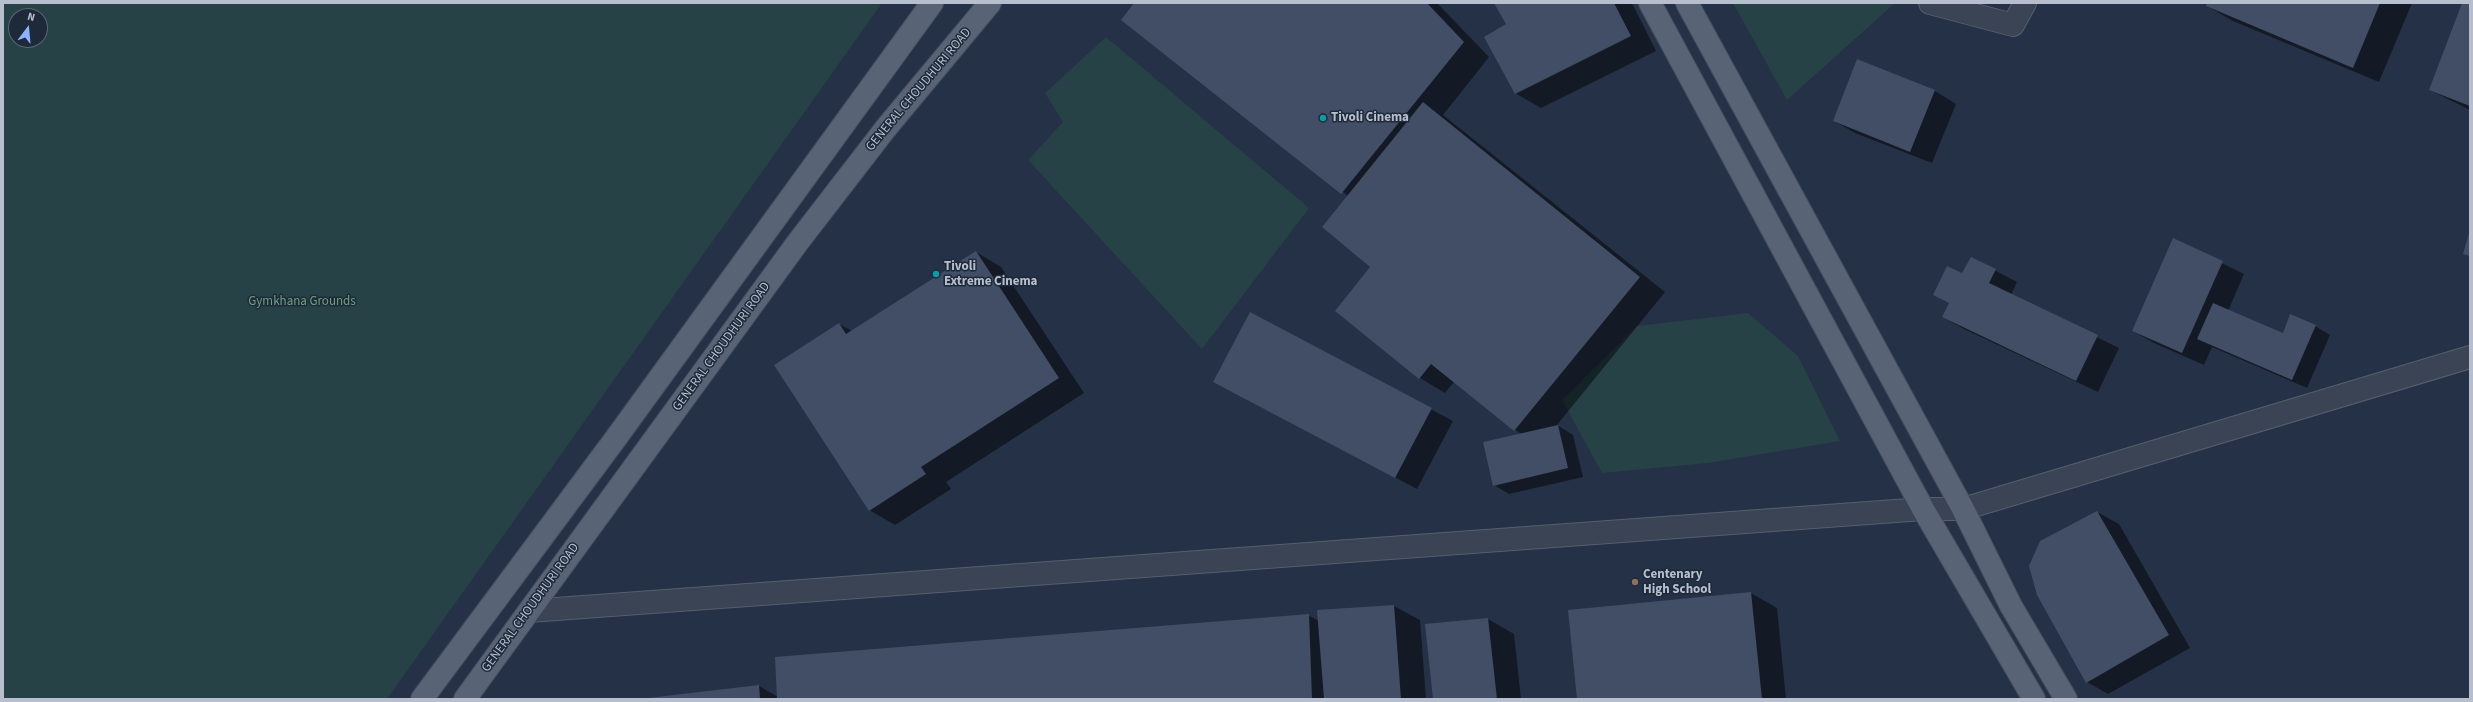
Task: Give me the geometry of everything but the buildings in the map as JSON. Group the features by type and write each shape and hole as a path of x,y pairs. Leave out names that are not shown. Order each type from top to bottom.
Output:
{"main road":[{"path":"422,699 621,431 932,3"},
{"name":"GENERAL CHOUDHURI ROAD","path":"465,699 798,242 886,128 990,3"},
{"path":"1650,3 1923,509 2034,699"},
{"path":"1687,3 1963,509 2011,606 2066,699"}],"street":[{"path":"1930,3 2013,25 2025,3"},
{"path":"528,611 1923,509 1963,509 2470,357"}],"green space":[{"name":"Gymkhana Grounds","path":"3,3 882,3 387,699 3,699"},
{"path":"1733,3 1895,3 1787,100"},
{"path":"1106,37 1309,208 1202,349 1028,160 1063,122 1045,93"},
{"path":"1748,313 1798,356 1840,441 1708,463 1602,473 1562,400 1637,326"}],"place":[{"name":"Tivoli Cinema","path":"1323,118"},
{"name":"Tivoli Extreme Cinema","path":"936,274"},
{"name":"Centenary High School","path":"1635,582"}]}
